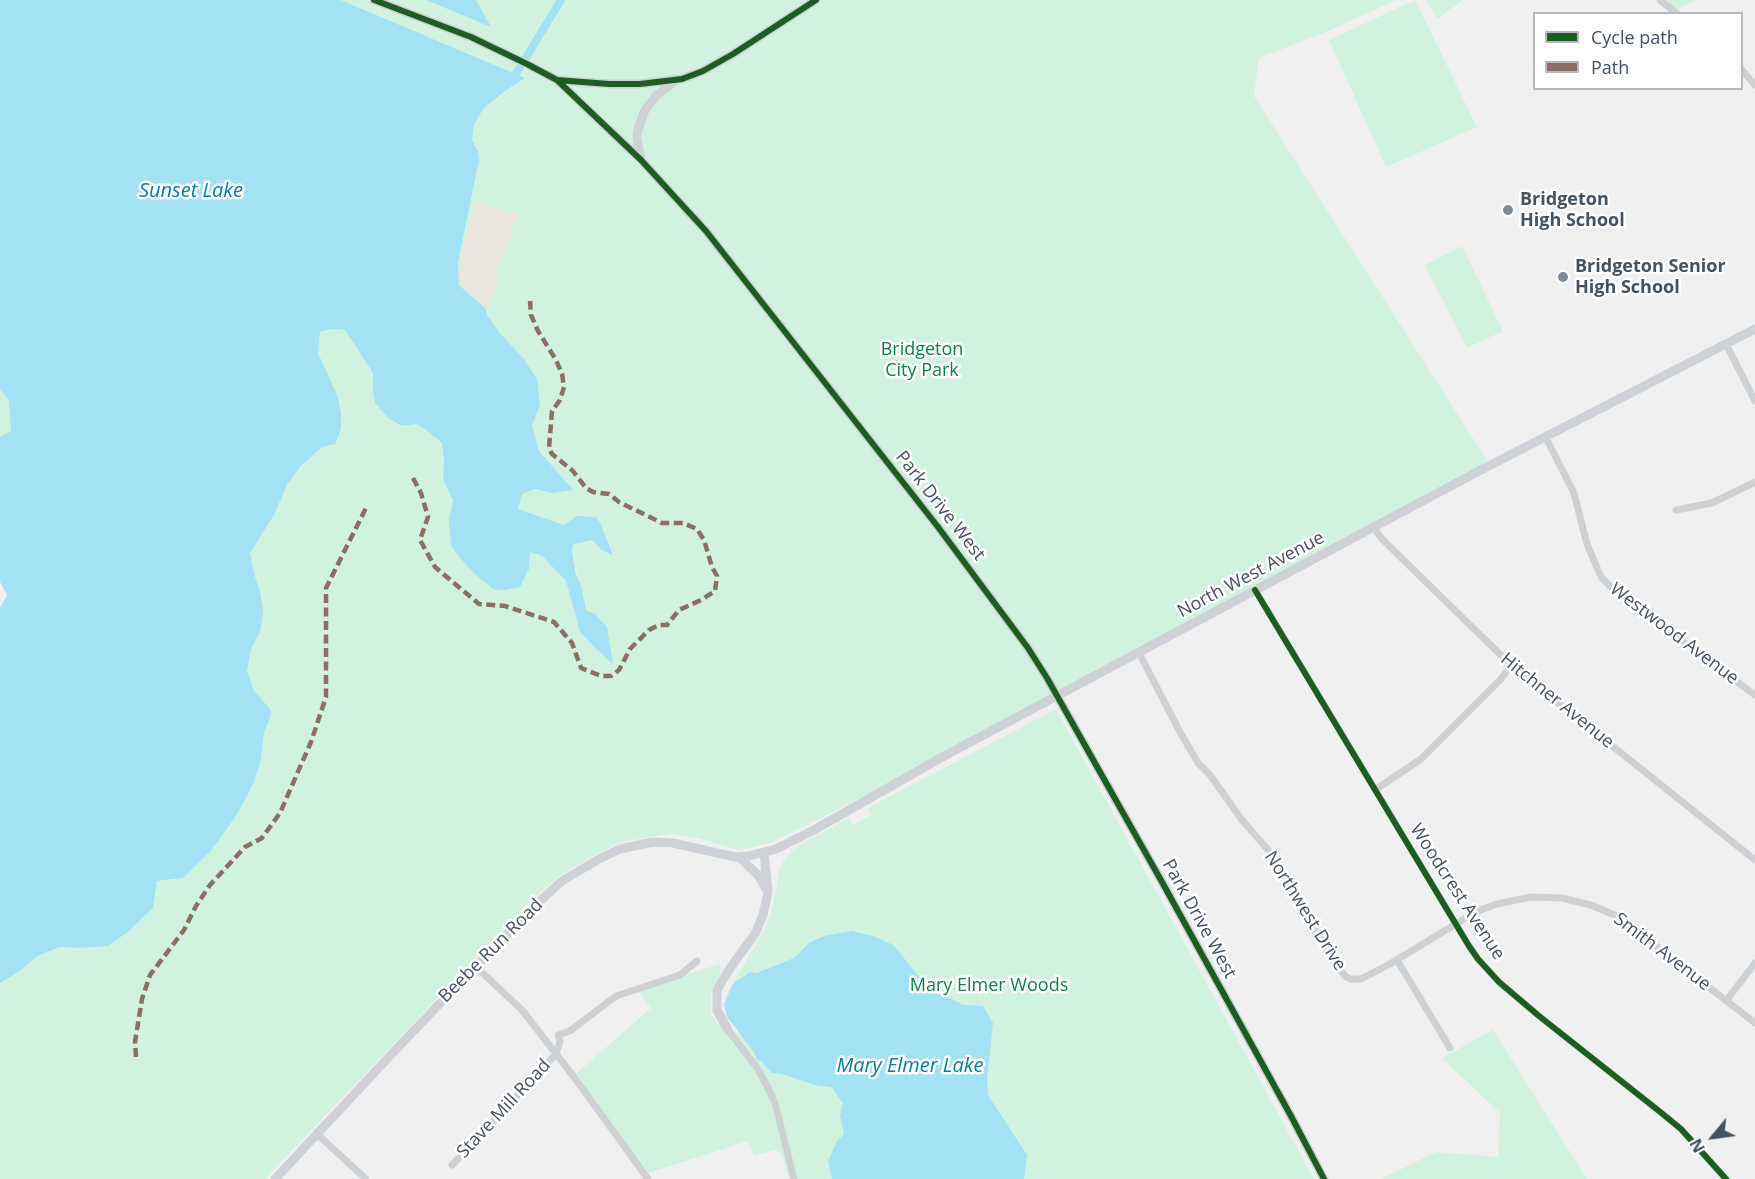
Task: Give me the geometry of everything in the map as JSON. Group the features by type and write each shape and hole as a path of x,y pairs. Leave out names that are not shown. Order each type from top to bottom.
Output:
{"street":[{"name":"Park Drive West","path":"374,0 471,37 557,80 641,160 706,231 938,527 1022,639 1058,696 1324,1179"},
{"path":"557,80 640,84 677,80 703,71 734,54 816,0"},
{"path":"1660,0 1675,12"},
{"path":"1743,71 1755,85"},
{"path":"641,160 637,132 645,110 656,96 677,80"},
{"name":"North West Avenue","path":"764,853 814,830 946,755 1545,436 1755,329"},
{"path":"1726,344 1755,400"},
{"name":"Westwood Avenue","path":"1545,436 1567,475 1587,544 1600,577 1615,591 1755,695"},
{"path":"1676,510 1712,503 1755,482"},
{"name":"Hitchner Avenue","path":"1373,527 1390,547 1511,665 1755,860"},
{"name":"Woodcrest Avenue","path":"1255,590 1478,959 1499,982 1539,1016 1659,1111 1688,1137 1726,1179"},
{"name":"Northwest Drive","path":"1139,653 1193,756 1262,845 1276,859 1338,969 1355,980 1397,960"},
{"path":"1375,790 1406,770 1435,746 1501,679 1511,665"},
{"name":"Beebe Run Road","path":"275,1179 475,966 562,881 598,859 641,843 673,843 739,857 764,853"},
{"path":"764,853 768,892 766,906 754,934 717,990 717,1010 728,1030 757,1068 775,1103 794,1179"},
{"path":"739,857 758,875 768,892"},
{"name":"Smith Avenue","path":"1397,960 1483,909 1515,899 1531,897 1577,900 1617,916 1755,1023"},
{"path":"1397,960 1450,1048"},
{"name":"Stave Mill Road","path":"452,1165 556,1054 560,1041 558,1035 570,1031 616,996 680,975 697,961"},
{"path":"1726,1001 1755,963"},
{"path":"475,966 522,1010 648,1179"},
{"path":"317,1134 366,1179"}],"green space":[{"name":"Bridgeton City Park","path":"341,0 1396,0 1326,32 1259,58 1254,96 1490,465 946,755 773,842 751,848 736,849 692,837 673,834 660,835 623,842 570,869 526,905 265,1179 0,1179 0,983 20,971 37,956 60,947 108,946 153,908 157,881 183,878 211,851 236,816 261,760 264,732 271,710 254,691 247,671 251,649 260,632 260,592 250,553 274,515 287,485 300,467 322,447 335,444 341,429 341,414 318,353 320,332 331,329 345,330 373,373 373,391 402,426 416,424 442,443 443,479 453,501 450,519 476,575 493,589 530,552 542,556 566,581 580,632 613,663 595,614 586,610 572,552 573,544 593,540 601,550 613,554 601,525 595,517 564,525 518,509 521,494 535,489 552,493 572,490 539,451 531,425 540,406 524,359 500,333 487,315 486,309 459,285 458,262 478,151 472,140 474,124 484,108 525,78"},
{"path":"1415,0 1477,127 1386,167 1329,40"},
{"path":"1426,0 1463,0 1437,19"},
{"path":"1660,0 1695,0 1674,12"},
{"path":"1462,246 1503,331 1467,348 1425,265"},
{"path":"0,390 9,400 11,431 0,437"},
{"name":"Mary Elmer Woods","path":"1056,709 1314,1179 789,1179 782,1155 777,1150 754,1155 748,1141 645,1174 572,1077 651,1008 636,989 720,964 721,973 711,991 711,1014 718,1025 743,1035 726,1003 727,993 766,927 774,902 779,870 792,851 849,818 853,825 871,815 868,808"},
{"path":"1493,1030 1587,1179 1381,1179 1436,1152 1498,1157 1500,1113 1442,1058"}],"sand":[{"path":"475,203 518,214 497,270 496,277 499,283 487,308 460,284 459,263"}],"water":[{"name":"Sunset Lake","path":"0,0 341,0 525,78 484,108 474,124 472,140 478,151 479,160 458,262 459,285 486,309 487,315 500,333 524,359 537,379 540,406 532,425 539,451 573,490 552,493 535,489 522,494 518,509 564,525 577,516 596,517 601,525 613,555 601,550 593,540 573,544 572,552 586,610 595,614 607,627 613,664 580,632 566,581 542,556 530,552 529,569 520,587 504,590 493,589 463,561 451,546 449,519 453,501 443,479 442,443 416,424 402,426 388,418 375,403 373,373 345,330 331,329 320,332 318,353 338,397 341,429 335,444 322,447 300,467 287,485 274,515 250,553 263,610 260,632 251,649 247,671 254,691 271,710 264,732 261,760 253,784 236,816 211,851 183,878 157,881 153,908 129,931 108,946 60,947 37,956 20,971 0,983 0,608 7,595 0,582 0,437 11,431 9,400 0,390"},
{"path":"426,0 476,0 491,27 477,21"},
{"name":"Mary Elmer Lake","path":"852,931 876,937 893,945 935,992 964,1005 983,1006 993,1023 987,1080 988,1095 1027,1155 1024,1179 832,1179 828,1161 837,1141 844,1134 840,1115 843,1104 832,1087 815,1085 772,1073 757,1060 754,1052 727,1017 724,1004 733,984 750,972 757,973 794,958 809,943 824,936"}],"waterway":[{"path":"516,74 561,0"}],"marked path":[{"path":"413,478 421,493 428,517 420,540 435,567 479,604 505,606 554,622 572,643 581,668 601,676 611,676 619,670 630,649 649,630 659,625 667,625 679,610 715,591 717,576 704,540 697,529 683,523 662,523 619,502 609,494 593,492 586,488 573,471 552,454 549,448 552,411 560,400 564,387 556,360 531,315 530,301"},
{"path":"136,1057 135,1042 142,999 150,975 184,930 210,885 245,847 262,838 280,813 311,742 326,697 326,588 367,506"}],"cycle path":[{"path":"374,0 471,37 557,80 641,160 706,231 938,527 1028,648 1162,882 1324,1179"},
{"path":"557,80 640,84 682,79 703,71 733,54 816,0"},
{"path":"1255,590 1478,959 1499,982 1539,1016 1681,1129 1726,1179"}],"place":[{"name":"Bridgeton High School","path":"1508,210"},
{"name":"Bridgeton Senior High School","path":"1563,277"}]}
